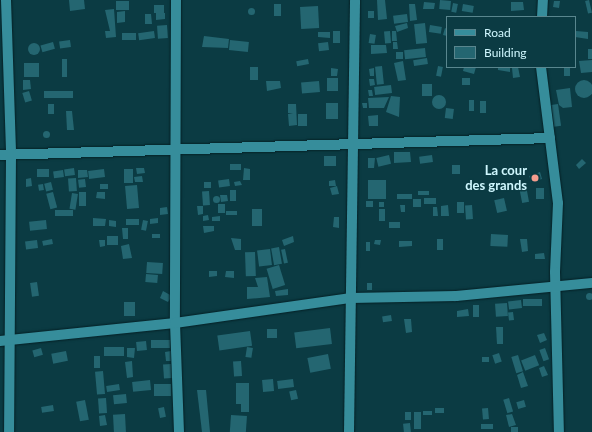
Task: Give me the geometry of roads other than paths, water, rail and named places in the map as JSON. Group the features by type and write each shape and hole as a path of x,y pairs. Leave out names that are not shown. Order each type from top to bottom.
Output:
{"street":[{"path":"6,0 11,154 5,341 9,432"},
{"path":"176,0 174,323 179,432"},
{"path":"349,432 355,0"},
{"path":"542,16 543,0"},
{"path":"541,68 558,203 555,289 559,432"},
{"path":"0,155 175,148 353,145 550,138"},
{"path":"5,341 174,323 351,298 555,289 592,283"}],"place":[{"name":"La cour des grands","path":"535,178"}]}
